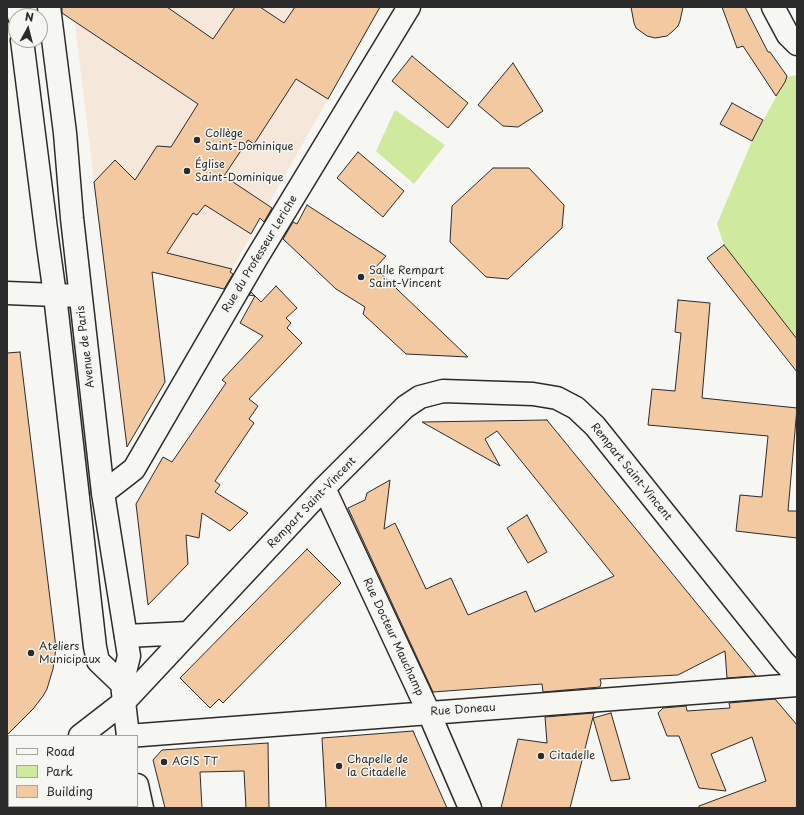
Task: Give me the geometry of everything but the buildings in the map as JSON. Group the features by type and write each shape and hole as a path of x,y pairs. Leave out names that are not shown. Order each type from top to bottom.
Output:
{"street":[{"name":"Avenue de Paris","path":"49,7 65,133 80,296 103,493 129,656 123,693"},
{"name":"Rue du Professeur Leriche","path":"103,493 134,469 256,259 410,7"},
{"path":"773,7 788,35 797,44"},
{"path":"23,48 55,295 95,647 98,661 123,693 128,735"},
{"path":"7,293 80,296"},
{"name":"Rempart Saint-Vincent","path":"81,735 123,693 188,633 324,488 405,407 420,397 443,391 533,394 557,398 576,408 595,426 783,661 797,676"},
{"name":"Rue Docteur Mauchamp","path":"324,488 428,713 470,808"},
{"path":"126,636 188,633"},
{"name":"Rue Doneau","path":"138,735 797,685"},
{"path":"138,790 142,808"}],"shaded area":[{"name":"Collège Saint-Dominique","path":"73,7 382,7 232,269 172,254 103,221 94,182"}],"green space":[{"path":"797,75 797,339 724,245 717,224 752,141 787,77"},
{"path":"395,110 445,145 414,184 376,151"}],"place":[{"name":"Collège Saint-Dominique","path":"197,140"},
{"name":"Église Saint-Dominique","path":"187,171"},
{"name":"Salle Rempart Saint-Vincent","path":"361,277"},
{"name":"Ateliers Municipaux","path":"31,653"},
{"name":"Citadelle","path":"541,756"},
{"name":"AGIS TT","path":"164,762"},
{"name":"Chapelle de la Citadelle","path":"339,766"}]}
